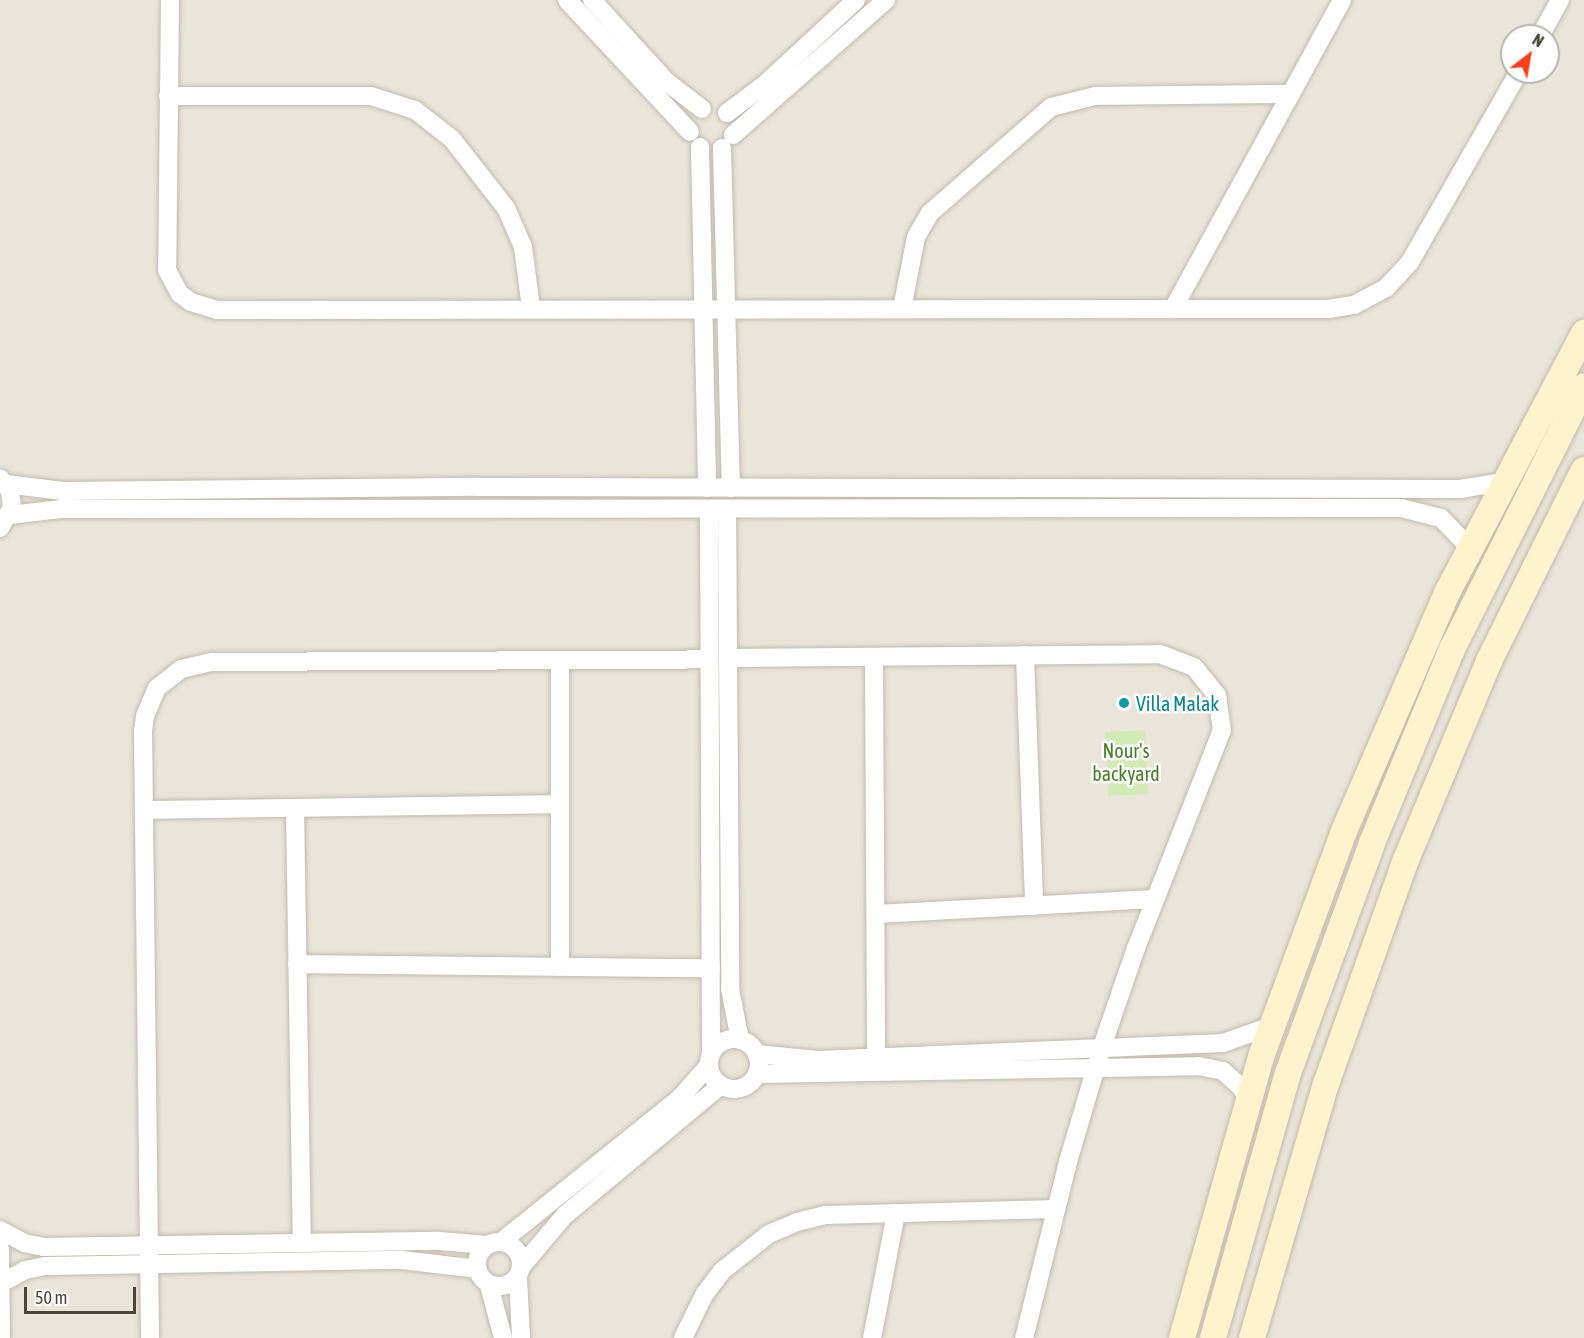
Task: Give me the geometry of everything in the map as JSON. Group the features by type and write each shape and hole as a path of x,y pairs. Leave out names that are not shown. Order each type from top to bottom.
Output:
{"main road":[{"path":"1182,1338 1247,1100 1271,1026 1389,722 1503,482 1584,333"},
{"path":"1213,1338 1287,1074 1372,843 1452,649 1584,386"},
{"path":"1252,1338 1326,1084 1405,862 1489,660 1584,470"}],"street":[{"path":"170,0 166,263 172,283 191,302 217,310 704,307 1328,309 1354,305 1386,288 1410,262 1512,84"},
{"path":"567,0 690,132 700,147 704,307 717,488"},
{"path":"592,0 667,82 702,109"},
{"path":"727,113 856,0"},
{"path":"700,147 728,141 886,0"},
{"path":"1173,309 1342,0"},
{"path":"1547,24 1560,0"},
{"path":"821,33 833,48"},
{"path":"902,309 916,237 930,213 1051,107 1095,96 1291,94"},
{"path":"168,96 371,96 415,111 452,139 506,208 522,247 531,308"},
{"path":"690,132 692,118 702,109 715,107 727,113 733,123 728,141 726,307 709,659 710,1059 721,1086"},
{"path":"2,478 63,491 478,487 1460,489 1503,482"},
{"path":"2,478 12,499 5,521 60,509 1408,508 1441,518 1470,548"},
{"path":"478,487 478,508"},
{"path":"938,488 938,508"},
{"path":"717,509 728,658 730,989 740,1040 757,1054 803,1060 1223,1043 1271,1026"},
{"path":"728,658 1160,654 1194,667 1217,694 1222,730 1155,899 1095,1068 1056,1209 1024,1338"},
{"path":"1025,656 1034,906"},
{"path":"874,657 876,1057"},
{"path":"150,1338 145,716 158,688 181,669 212,662 709,659"},
{"path":"560,660 560,967"},
{"path":"144,810 560,804"},
{"path":"295,808 302,1242"},
{"path":"876,914 1155,899"},
{"path":"297,964 711,968"},
{"path":"477,1269 480,1253 680,1098 720,1043 740,1040"},
{"path":"757,1054 757,1074"},
{"path":"489,1285 502,1287 519,1272 566,1215 721,1086 739,1089 757,1074 1211,1067 1234,1078 1247,1100"},
{"path":"683,1338 704,1295 722,1271 770,1234 826,1215 1056,1209"},
{"path":"872,1338 896,1213"},
{"path":"0,1230 15,1240 44,1247 439,1241 494,1244 518,1253 521,1338"},
{"path":"0,1249 1,1338"},
{"path":"1,1283 35,1267 402,1260 477,1269 489,1285 503,1338"}],"shaded area":[{"path":"0,0 1584,0 1584,1338 0,1338"}],"green space":[{"name":"Nour's backyard","path":"1145,730 1148,794 1108,796 1105,732"}],"place":[{"name":"Villa Malak","path":"1124,703"}]}
